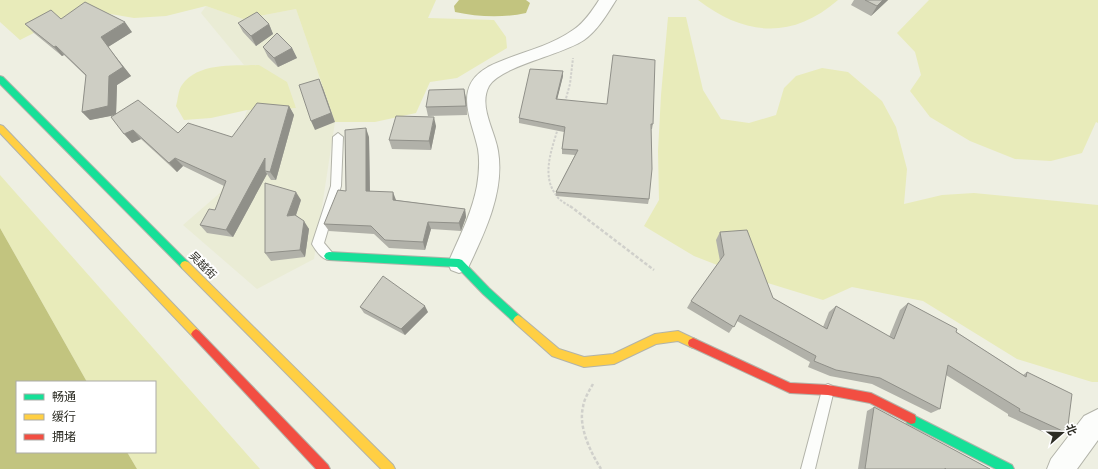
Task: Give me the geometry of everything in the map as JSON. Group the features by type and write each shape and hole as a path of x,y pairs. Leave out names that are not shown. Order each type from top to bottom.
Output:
{"main road":[{"name":"吴越街","path":"0,79 389,469"},
{"path":"0,128 324,469"},
{"path":"329,256 459,263 486,291 556,353 584,362 614,359 655,339 678,336 790,388 828,390 872,398 1008,469"}],"street":[{"path":"459,263 484,204 487,187 489,159 475,108 478,90 486,78 506,66 575,38 597,17 608,0"},
{"path":"1061,469 1093,425 1098,422"}],"lane":[{"path":"329,256 318,244 336,186 338,137"},
{"path":"808,469 828,390"}],"path":[{"path":"564,106 570,84 575,38"},
{"path":"558,127 550,155 548,178 556,196 654,270"},
{"path":"601,469 596,462 586,437 581,410 593,384 614,359"}],"shaded area":[{"path":"0,0 436,0 428,18 494,20 506,37 507,48 457,78 430,82 416,113 375,122 335,122 296,9 243,19 206,6 166,16 134,18 81,9 20,40 0,22"},
{"path":"459,0 526,0 530,3 526,13 508,16 490,16 455,12 454,6"},
{"path":"698,0 838,0 821,13 803,22 786,27 768,28 751,26 733,21"},
{"path":"929,0 1098,0 1098,123 1096,122 1082,153 1051,161 1015,159 970,141 930,117 910,91 921,75 915,52 897,33"},
{"path":"206,6 243,19 296,9 335,122 314,259 257,289 183,225 221,192 247,110 296,107 259,65 244,65 201,13"},
{"path":"668,17 686,17 703,90 721,119 749,123 776,115 784,88 796,76 822,68 848,72 882,101 896,127 907,169 904,204 942,195 974,193 1098,205 1098,382 1092,382 1017,359 923,301 852,287 823,300 748,277 694,256 644,226 659,200 658,151"},
{"path":"259,65 287,82 296,108 247,110 211,118 184,120 176,106 179,92 182,85 197,72 218,67"},
{"path":"0,175 260,469 137,469 128,453 156,453 156,381 86,381 0,228"},
{"path":"0,228 86,381 16,381 16,453 128,453 137,469 0,469"}],"building":[{"path":"865,0 883,0 877,6"},
{"path":"85,2 125,22 101,37 123,67 109,76 108,106 82,112 86,75 56,46 54,47 25,24 51,10 61,19"},
{"path":"257,12 269,24 251,36 238,23"},
{"path":"277,33 292,48 274,58 263,47"},
{"path":"613,55 655,60 653,124 651,124 652,169 649,199 556,192 578,150 562,149 565,127 519,118 530,69 563,71 556,99 607,104"},
{"path":"319,79 331,113 311,121 299,85"},
{"path":"464,89 466,106 426,107 429,90"},
{"path":"138,100 178,133 188,123 232,137 257,103 289,106 270,172 265,171 265,158 226,230 200,225 209,209 215,210 226,181 175,158 169,163 133,130 124,134 111,117"},
{"path":"396,116 434,117 429,141 389,140"},
{"path":"366,128 366,191 393,192 393,200 465,209 459,223 428,222 423,242 385,240 371,226 324,224 338,190 346,191 345,130"},
{"path":"265,183 296,192 287,216 295,215 304,221 300,250 265,253"},
{"path":"747,230 773,298 827,329 836,306 894,339 908,303 957,329 956,332 1026,377 1027,372 1072,394 1067,433 1019,411 1020,409 948,365 940,409 880,378 836,370 814,361 816,356 740,315 734,327 691,301 724,255 720,232"},
{"path":"383,276 425,306 401,329 360,307"},
{"path":"874,407 990,469 865,469"}],"traffic: fast":[{"path":"0,79 185,265"},
{"path":"329,256 459,263 486,291 518,320"},
{"path":"911,419 1008,469"}],"traffic: slow":[{"path":"0,128 196,334"},
{"path":"185,265 389,469"},
{"path":"518,320 556,353 584,362 614,359 655,339 678,336 693,343"}],"traffic: jam":[{"path":"196,334 324,469"},
{"path":"693,343 790,388 828,390 871,398 911,419"}]}
